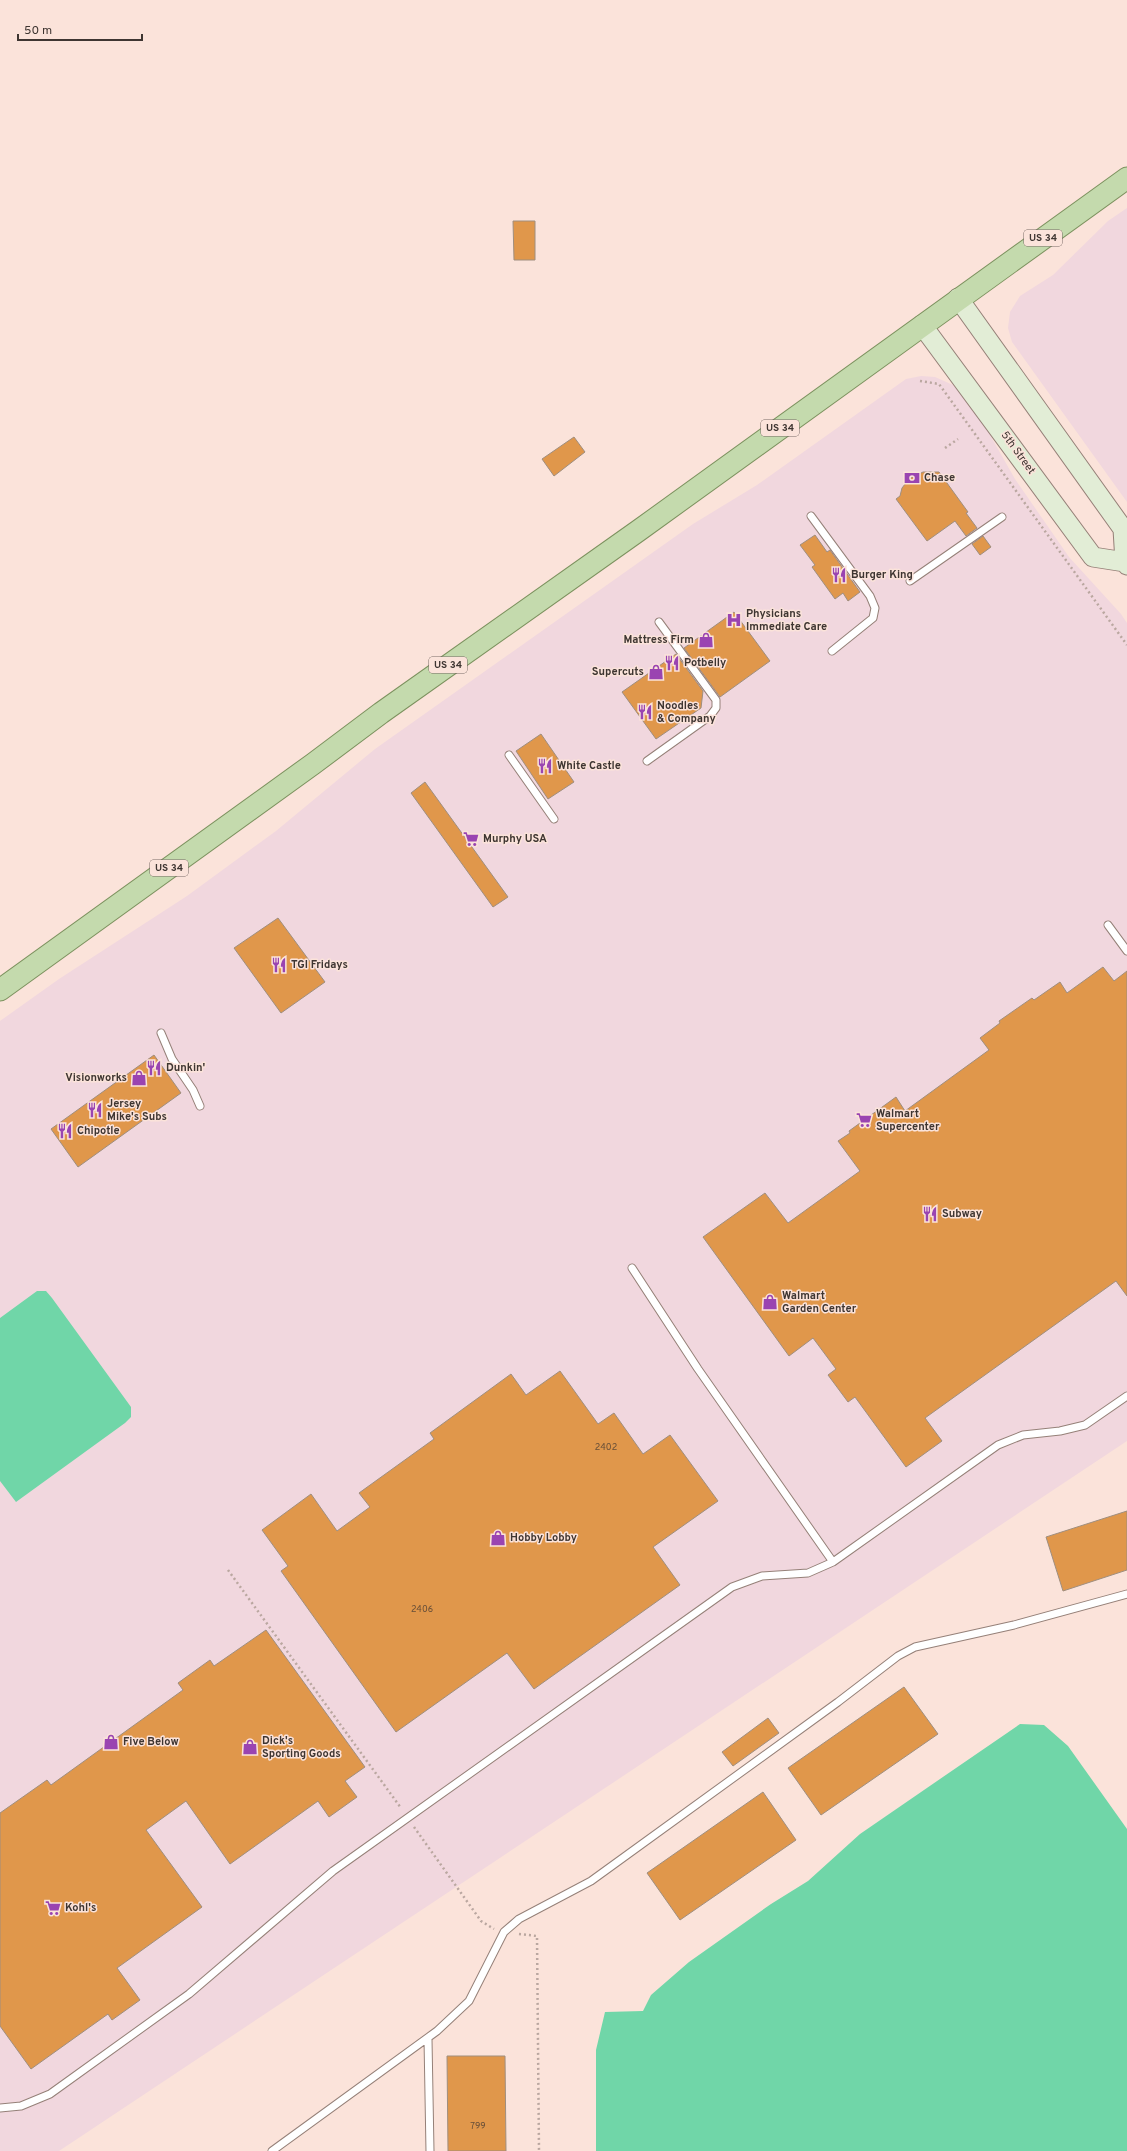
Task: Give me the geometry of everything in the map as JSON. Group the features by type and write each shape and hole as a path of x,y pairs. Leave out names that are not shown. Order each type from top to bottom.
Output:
{"main road":[{"name":"US 34","path":"0,990 313,764 381,713 638,532 958,298 1127,178"}],"street":[{"name":"5th Street","path":"922,325 1093,557 1126,564 1123,529 958,298"}],"lane":[{"path":"811,516 870,596 875,608 873,618 832,652"},
{"path":"910,581 1002,517"},
{"path":"647,761 710,716 716,708 716,700 659,622"},
{"path":"509,755 554,818"},
{"path":"1108,925 1127,951"},
{"path":"161,1034 172,1059 193,1090 200,1106"},
{"path":"632,1268 698,1369 833,1562"},
{"path":"0,2108 21,2106 50,2094 189,1994 333,1871 732,1587 762,1576 808,1573 833,1562 998,1445 1024,1435 1060,1431 1085,1425 1127,1396"},
{"path":"272,2151 428,2039 469,2001 504,1932 519,1919 591,1881 838,1702 898,1656 922,1645 1014,1625 1127,1594"},
{"path":"428,2039 430,2151"}],"path":[{"path":"920,381 939,384 1127,645"},
{"path":"945,448 958,439"},
{"path":"228,1570 408,1817 470,1906"},
{"path":"537,1940 539,2151"}],"shaded area":[{"path":"1127,208 1127,502 1012,342 1008,328 1010,312 1020,296 1053,275 1108,221"},
{"path":"921,376 935,377 953,385 965,397 982,421 1015,479 1069,557 1121,614 1127,623 1127,1441 59,2151 0,2151 0,1021 59,979 187,896 276,831 375,749 693,524 757,485 906,379"}],"green space":[{"path":"37,1291 46,1291 52,1298 131,1407 131,1417 125,1423 16,1502 0,1481 0,1318"},
{"path":"1020,1724 1044,1725 1068,1746 1127,1829 1127,2151 596,2151 596,2050 605,2012 643,2011 651,1995 689,1962 771,1904 808,1881 860,1834"}],"building":[{"path":"513,221 535,221 535,260 514,260"},
{"path":"574,437 585,452 554,476 542,459"},
{"path":"923,472 939,472 968,512 966,513 977,528 966,536 955,521 927,541 896,499 900,496 902,488 909,479"},
{"path":"815,535 827,552 830,550 860,592 848,601 843,593 835,599 812,567 815,565 800,545"},
{"path":"983,536 991,547 980,555 972,544"},
{"path":"734,612 770,661 720,697 684,648"},
{"path":"676,654 703,691 701,708 656,739 622,692"},
{"path":"541,734 574,782 548,799 516,751"},
{"name":"Murphy USA","path":"425,782 508,897 493,907 411,793"},
{"name":"TGI Fridays","path":"278,918 325,982 281,1013 234,948"},
{"path":"1103,967 1114,981 1127,971 1127,1296 1116,1281 925,1418 942,1441 906,1467 855,1397 848,1402 828,1375 836,1369 813,1338 789,1356 703,1237 765,1193 788,1223 860,1171 838,1141 850,1133 849,1131 896,1097 905,1111 989,1050 980,1038 1000,1023 999,1021 1032,998 1034,1000 1060,982 1067,993"},
{"path":"154,1055 181,1093 78,1167 51,1129"},
{"path":"560,1371 598,1424 614,1413 643,1454 670,1435 718,1501 653,1547 680,1585 534,1689 507,1653 396,1732 281,1571 288,1566 262,1530 311,1494 337,1531 370,1507 359,1493 434,1439 430,1433 511,1374 526,1395"},
{"path":"1127,1511 1127,1570 1063,1591 1046,1537"},
{"path":"266,1630 365,1767 345,1781 357,1797 329,1817 318,1801 230,1864 186,1801 146,1830 202,1907 117,1968 140,2000 112,2020 108,2014 31,2069 0,2026 0,1813 47,1780 51,1785 183,1690 178,1683 210,1660 214,1666"},
{"path":"904,1687 938,1734 821,1815 788,1768"},
{"path":"768,1718 779,1733 733,1766 722,1752"},
{"path":"763,1792 796,1840 680,1920 647,1873"},
{"path":"447,2056 505,2056 506,2151 448,2151"}],"place":[{"name":"Chase","path":"912,478"},
{"name":"Burger King","path":"839,575"},
{"name":"Physicians Immediate Care","path":"734,620"},
{"name":"Mattress Firm","path":"706,640"},
{"name":"Potbelly","path":"672,663"},
{"name":"Supercuts","path":"656,672"},
{"name":"Noodles & Company","path":"645,712"},
{"name":"White Castle","path":"545,766"},
{"name":"Murphy USA","path":"471,839"},
{"name":"TGI Fridays","path":"279,965"},
{"name":"Dunkin'","path":"154,1068"},
{"name":"Visionworks","path":"139,1078"},
{"name":"Jersey Mike's Subs","path":"95,1110"},
{"name":"Walmart Supercenter","path":"864,1120"},
{"name":"Chipotle","path":"65,1131"},
{"name":"Subway","path":"930,1214"},
{"name":"Walmart Garden Center","path":"770,1302"},
{"name":"Hobby Lobby","path":"498,1538"},
{"name":"Five Below","path":"111,1742"},
{"name":"Dick's Sporting Goods","path":"250,1747"},
{"name":"Kohl's","path":"53,1908"}]}
